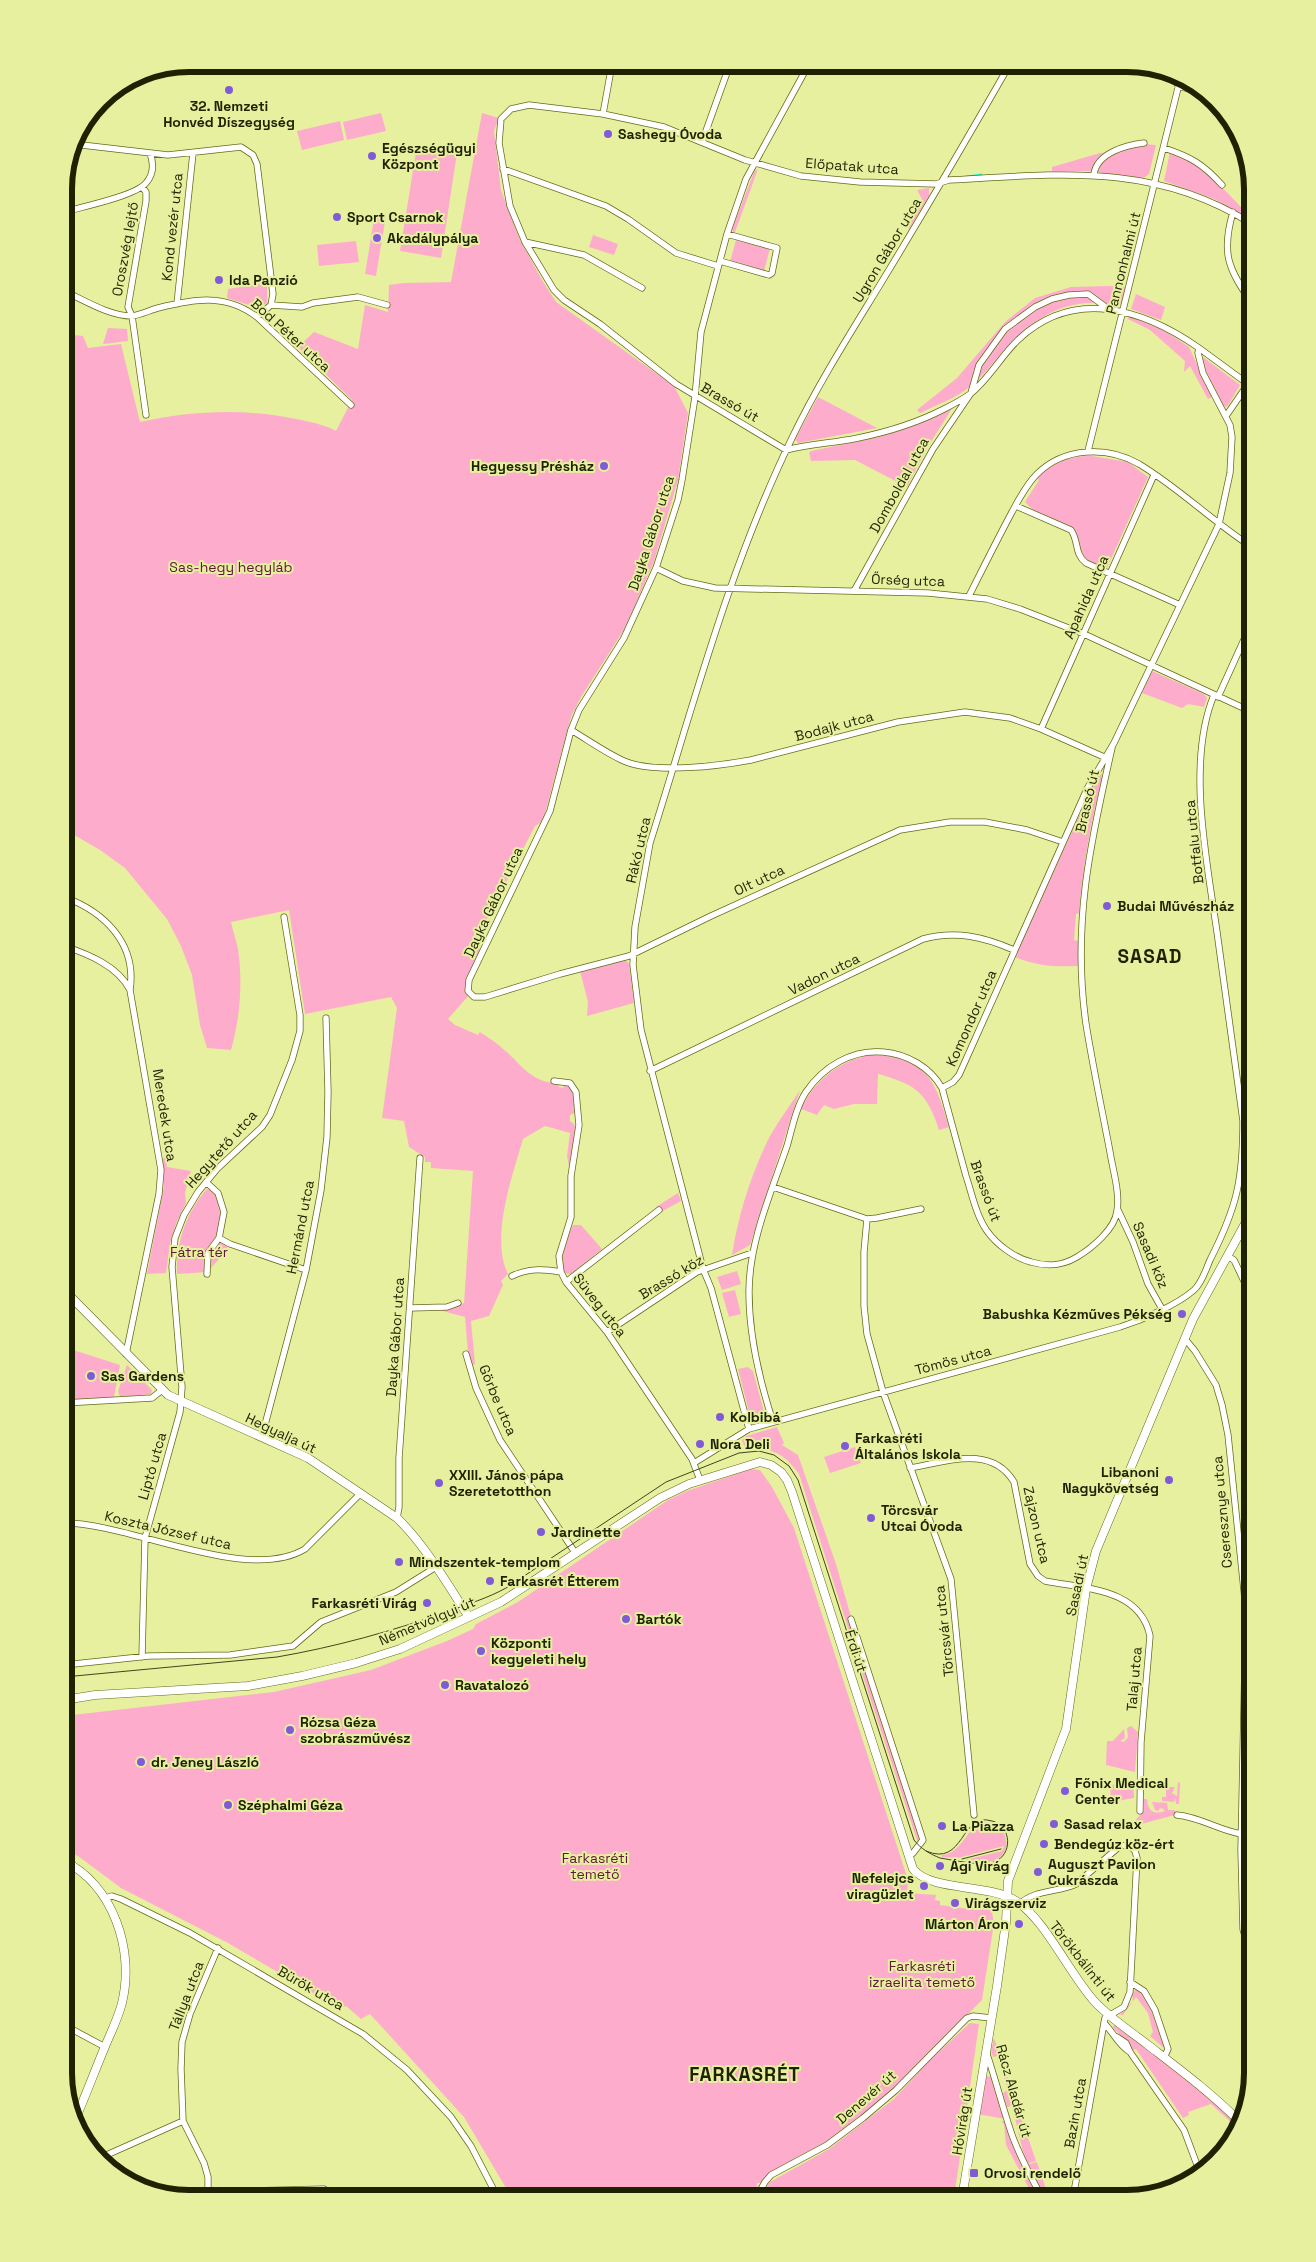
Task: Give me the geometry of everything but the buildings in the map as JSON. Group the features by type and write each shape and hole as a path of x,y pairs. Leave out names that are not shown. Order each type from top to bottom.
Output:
{"street":[{"path":"603,114 610,72"},
{"path":"702,142 727,73"},
{"name":"Dayka Gábor utca","path":"470,994 469,980 550,811 571,730 579,710 631,624 656,568 678,500 695,397 701,332 727,234 742,188 804,73"},
{"name":"Ugron Gábor utca","path":"786,450 827,374 941,183 1003,73"},
{"name":"Pannonhalmi út","path":"1088,451 1124,312 1178,85"},
{"name":"Előpatak utca","path":"529,105 603,114 664,128 754,164 802,176 832,180 936,184 949,180 1051,174 1094,174 1155,184 1203,198 1244,219"},
{"name":"Brassó út","path":"529,105 510,109 501,119 499,143 510,206 525,242 547,280 564,300 600,324 641,358 695,397 786,450"},
{"path":"1094,174 1096,166 1111,153 1144,143"},
{"path":"82,145 150,154 193,153 241,147 253,155 257,164 273,294 272,304 257,317"},
{"path":"1164,148 1187,156 1201,164 1222,185"},
{"name":"Kond vezér utca","path":"177,304 193,153"},
{"path":"73,209 127,194 142,187 150,178 153,168 150,154"},
{"path":"503,169 606,206 676,253 769,275 778,250 777,248 727,234"},
{"name":"Oroszvég lejtő","path":"142,187 146,192 146,200 128,307 132,316 146,415"},
{"path":"1233,212 1227,239 1227,260 1233,276 1244,292"},
{"path":"525,242 584,255 642,288"},
{"path":"970,393 979,365 987,354 1006,329 1035,307 1052,299 1069,295 1088,294 1107,308"},
{"name":"Bod Péter utca","path":"73,295 117,314 132,316 177,304 206,300 226,301 244,307 351,405"},
{"path":"272,304 302,306 358,297 387,305"},
{"path":"786,450 810,444 856,439 900,428 944,409 970,393 1014,344 1037,326 1076,309 1107,308 1124,312 1172,330 1244,382"},
{"name":"Brassó út","path":"1014,950 1087,789 1104,757 1114,743 1219,524 1232,458 1232,437 1226,416 1202,373 1198,353 1199,348"},
{"name":"Domboldal utca","path":"854,591 933,449 970,393"},
{"path":"1226,416 1244,394"},
{"name":"Rákó utca","path":"703,1269 650,1071 641,1030 633,965 635,927 650,843 730,588 756,518 786,450"},
{"path":"969,596 1030,482 1044,467 1061,458 1088,451 1129,459 1154,475 1244,541"},
{"name":"Apahida utca","path":"1041,729 1154,475"},
{"path":"1016,506 1071,530 1075,536 1080,558 1086,563 1180,605"},
{"name":"Őrség utca","path":"656,568 690,582 715,588 969,596 1020,609 1084,634 1244,708"},
{"name":"Botfalu utca","path":"1198,1284 1228,1225 1238,1195 1243,1148 1243,1121 1206,849 1201,797 1204,724 1244,639"},
{"name":"Bodajk utca","path":"571,730 624,761 637,765 674,767 730,764 898,722 965,712 995,715 1041,729 1104,757"},
{"name":"Brassó út","path":"773,1422 756,1362 750,1314 752,1253 804,1094 817,1078 836,1063 854,1055 872,1052 907,1058 926,1069 942,1088 978,1212 986,1229 998,1244 1026,1261 1046,1265 1064,1263 1095,1244 1112,1225 1118,1210 1086,1023 1080,942 1082,907 1088,863 1114,743"},
{"name":"Olt utca","path":"470,994 479,998 485,997 634,953 811,869 900,830 950,822 985,822 1009,825 1063,842"},
{"name":"Meredek utca","path":"73,901 94,912 114,930 130,959 132,976 130,990 161,1170 159,1194 126,1354"},
{"name":"Hegytető utca","path":"180,1401 182,1387 172,1267 178,1229 184,1215 206,1182 262,1127 281,1091 300,1032 300,1015 284,917"},
{"name":"Vadon utca","path":"650,1071 923,939 953,934 976,936 1014,950"},
{"path":"73,949 109,967 126,982 130,990"},
{"name":"Komondor utca","path":"942,1088 954,1082 959,1075 1014,950"},
{"name":"Hermánd utca","path":"262,1436 306,1270 321,1190 327,1137 326,1018"},
{"name":"Süveg utca","path":"554,1081 570,1083 576,1092 579,1126 570,1177 572,1217 560,1256 561,1272 566,1282 607,1332 694,1463 700,1480"},
{"name":"Dayka Gábor utca","path":"397,1518 399,1507 399,1458 420,1158"},
{"path":"206,1182 218,1193 224,1212 219,1238 208,1253 207,1274"},
{"path":"773,1187 866,1219 921,1208"},
{"path":"566,1282 659,1210"},
{"name":"Sasadi köz","path":"1118,1210 1133,1242 1148,1284 1162,1309"},
{"name":"Törcsvár utca","path":"866,1219 864,1252 867,1334 883,1392 951,1579 974,1815"},
{"name":"Sasadi út","path":"1007,1896 1008,1881 1066,1729 1086,1589 1096,1551 1185,1339 1244,1225"},
{"path":"219,1238 230,1244 306,1270"},
{"name":"Brassó köz","path":"607,1332 703,1269 752,1253"},
{"path":"1227,1256 1234,1260 1244,1281"},
{"path":"512,1276 532,1269 561,1272"},
{"path":"694,1463 749,1429 707,1274 703,1269"},
{"path":"1162,1309 1194,1290 1198,1284 1209,1290"},
{"name":"Hegyalja út","path":"72,1299 162,1390 180,1401 308,1458 397,1518 408,1528 469,1617"},
{"path":"410,1308 448,1307 458,1303"},
{"name":"Tömös utca","path":"749,1429 1120,1327 1162,1309"},
{"name":"Cseresznye utca","path":"1185,1339 1195,1351 1216,1385 1222,1405 1228,1435 1244,1591"},
{"name":"Görbe utca","path":"466,1354 476,1388 495,1432 576,1554"},
{"path":"72,1403 152,1398 162,1390"},
{"name":"Liptó utca","path":"142,1657 145,1538 177,1422 180,1401"},
{"name":"Zajzon utca","path":"910,1468 976,1458 986,1459 1002,1467 1014,1482 1033,1571 1045,1581 1086,1589"},
{"name":"Németvölgyi út","path":"72,1699 94,1695 248,1686 356,1663 400,1649 517,1594 673,1490 745,1465 766,1463"},
{"name":"Érdi út","path":"766,1463 776,1468 784,1476 792,1492 910,1855"},
{"name":"Koszta József utca","path":"72,1524 92,1526 228,1558 289,1556 305,1549 361,1493"},
{"path":"72,1664 142,1657 230,1654 293,1646 314,1627 396,1592 436,1567"},
{"name":"Talaj utca","path":"1086,1589 1111,1594 1131,1603 1138,1610 1148,1628 1150,1651 1142,1742 1140,1810"},
{"name":"Érdi út","path":"851,1619 923,1840 910,1855"},
{"name":"Cseresznye utca","path":"1244,1685 1240,1834 1244,1935"},
{"path":"1176,1814 1201,1819 1228,1832 1240,1834"},
{"path":"1020,1904 1026,1898 1068,1888 1076,1884 1086,1878 1120,1846 1129,1845 1135,1851 1137,1858 1130,1992 1127,2004 1110,2016 1111,2022 1106,2025 1117,2037 1122,2047 1130,2052 1184,2130 1197,2165"},
{"name":"Törökbálinti út","path":"910,1855 913,1869 926,1879 982,1888 1007,1896 1020,1904 1033,1916 1094,2000 1110,2016 1213,2096 1234,2116"},
{"path":"72,1866 82,1872 105,1898 121,1937 125,1969 123,2002 79,2110"},
{"name":"Bürök utca","path":"105,1898 112,1896 121,1899 218,1948 362,2034 407,2070 461,2130 493,2189"},
{"name":"Rácz Aladár út","path":"1007,1896 1006,1922 986,2048 1010,2131 1023,2165 1037,2190"},
{"name":"Tállya utca","path":"207,2189 204,2163 183,2121 182,2042 190,2014 218,1948"},
{"name":"Törökbálinti út","path":"1130,1982 1144,1991 1155,2010 1168,2049 1164,2058"},
{"name":"Denevér út","path":"761,2190 771,2175 827,2145 885,2100 967,2018 973,2016 991,2018"},
{"name":"Bazin utca","path":"1074,2190 1102,2033 1106,2025"},
{"path":"72,2030 105,2046"},
{"name":"Hóvirág út","path":"963,2190 986,2048"},
{"path":"107,2155 183,2121"}],"green space":[{"path":"381,113 386,131 347,140 343,122"},
{"name":"Sas-hegy hegyláb","path":"482,113 499,118 494,131 501,190 519,238 556,302 674,386 688,413 678,480 654,561 627,625 581,697 571,717 543,821 535,826 474,944 480,949 469,980 470,994 448,1019 455,1025 478,1035 480,1032 500,1046 534,1077 560,1083 559,1087 563,1088 565,1084 568,1084 574,1092 575,1113 570,1115 570,1121 574,1124 576,1130 569,1166 567,1156 570,1133 545,1126 523,1139 509,1189 502,1225 501,1243 503,1259 508,1274 501,1281 503,1285 489,1316 471,1321 475,1364 471,1365 465,1317 439,1310 464,1303 473,1171 431,1168 431,1162 425,1162 425,1157 409,1147 404,1121 382,1118 397,1008 391,997 305,1014 289,910 231,922 238,949 240,974 237,1026 231,1050 207,1048 200,1025 192,975 181,946 167,919 125,868 73,834 73,335 83,336 88,348 121,344 140,422 198,413 237,412 296,419 336,431 352,400 298,347 314,332 358,349 365,305 388,312 389,285 451,282"},
{"path":"340,121 344,140 302,150 297,131"},
{"path":"1144,144 1156,145 1149,174 1142,179 1090,171 1052,171 1052,167 1100,153 1119,152"},
{"path":"417,146 457,153 441,258 400,251"},
{"path":"1170,152 1202,169 1244,210 1244,214 1214,199 1164,181"},
{"path":"758,169 734,235 732,229 754,172"},
{"path":"929,188 929,196 909,229 906,226 922,199 917,190"},
{"name":"Akadálypálya","path":"375,213 386,215 376,276 365,274"},
{"path":"593,235 618,244 614,255 589,247"},
{"path":"736,240 770,248 764,272 730,262"},
{"path":"356,241 359,262 319,266 317,245"},
{"path":"267,283 267,303 258,308 227,298 228,289"},
{"path":"1071,287 1127,287 1122,305 1086,303 1055,311 1041,318 1015,339 971,386 946,401 920,413 917,410 957,378 1005,322 1035,298"},
{"path":"1136,294 1165,307 1161,320 1131,309"},
{"path":"1129,316 1156,325 1189,347 1212,397 1208,399 1190,366 1184,372 1185,361 1150,330 1128,319"},
{"path":"108,328 127,329 128,341 103,344"},
{"path":"1203,357 1240,385 1227,407 1222,405 1202,362"},
{"path":"818,397 877,428 798,443 795,439"},
{"path":"953,407 927,448 907,487 855,460 811,461 809,453 811,451 879,437 901,430"},
{"path":"1092,456 1128,462 1148,477 1107,568 1098,567 1087,560 1083,555 1074,529 1033,510 1025,502 1039,480 1037,477 1049,468 1077,457"},
{"path":"1152,671 1204,694 1207,698 1204,707 1188,704 1182,708 1142,693"},
{"path":"1101,774 1103,777 1094,810 1079,913 1076,914 1074,940 1078,941 1078,966 1046,965 1015,957 1093,785"},
{"path":"626,960 629,964 634,1003 587,1016 588,1002 580,971"},
{"path":"869,1055 888,1056 904,1060 916,1065 925,1073 933,1083 939,1096 949,1127 939,1130 930,1107 924,1098 910,1086 878,1074 877,1104 854,1104 834,1109 824,1105 817,1115 801,1109 820,1081 847,1062"},
{"path":"800,1090 750,1245 732,1255 741,1212 761,1156 774,1129"},
{"path":"163,1158 166,1158 167,1167 191,1171 185,1193 186,1203 177,1221 170,1243 166,1273 147,1274 164,1186"},
{"name":"Fátra tér","path":"207,1189 214,1191 220,1209 220,1221 215,1240 228,1246 222,1256 207,1272 177,1274 178,1251 184,1228 193,1208"},
{"path":"678,1193 681,1201 661,1212 656,1207"},
{"path":"573,1225 581,1225 602,1249 571,1274 565,1273 562,1268 562,1262 565,1245"},
{"path":"737,1271 741,1284 722,1290 717,1277"},
{"path":"735,1290 741,1314 729,1317 722,1293"},
{"name":"Sas Gardens","path":"72,1350 120,1365 114,1397 72,1399"},
{"path":"127,1365 152,1390 151,1394 120,1397 118,1391"},
{"path":"748,1367 753,1371 764,1412 762,1417 751,1420 738,1369"},
{"path":"777,1427 784,1443 782,1445 798,1455 836,1564 861,1652 856,1653 799,1474 782,1456 770,1450 745,1448 742,1440 746,1436"},
{"path":"855,1447 861,1463 830,1473 824,1457"},
{"name":"Farkasréti temető","path":"751,1469 760,1470 772,1487 794,1528 908,1880 907,1893 936,1895 935,1900 940,1901 940,1905 969,1909 971,1899 982,1900 982,1903 992,1912 994,1923 982,2000 895,2088 839,2135 792,2160 760,2183 757,2183 755,2190 507,2189 464,2117 370,2014 361,2019 346,2006 339,2008 228,1943 121,1888 72,1853 72,1715 274,1692 371,1670 473,1629 476,1624 518,1602 668,1500 687,1491"},
{"path":"857,1658 863,1661 921,1841 918,1843"},
{"path":"1131,1726 1138,1732 1135,1772 1106,1765 1107,1741 1113,1741 1124,1729 1125,1738 1120,1741 1124,1742 1128,1737 1127,1728"},
{"path":"1119,1781 1133,1781 1134,1798 1111,1802 1110,1787"},
{"path":"1178,1782 1180,1783 1179,1804 1176,1804 1175,1798 1174,1802 1162,1801 1162,1797 1166,1797 1166,1787 1175,1787 1172,1793 1177,1796"},
{"path":"1144,1799 1147,1799 1150,1809 1154,1812 1165,1811 1162,1808 1159,1811 1155,1810 1152,1802 1167,1803 1168,1810 1175,1810 1175,1815 1130,1827 1144,1810"},
{"path":"982,1822 992,1823 1004,1833 1006,1847 1003,1854 989,1862 965,1860 1002,1851 1004,1846 958,1858 942,1857 942,1855 954,1851 971,1830"},
{"path":"1137,1989 1147,1998 1165,2049 1150,2036 1153,2032 1148,2013 1136,1997 1123,2015 1120,2015 1133,2001 1132,1993"},
{"path":"970,2023 979,2024 955,2190 765,2190 770,2182 829,2149 894,2099 929,2061"},
{"path":"1114,2024 1194,2085 1233,2120 1231,2123 1211,2104 1188,2112 1189,2115 1183,2118 1136,2049 1133,2050 1128,2042 1113,2028"},
{"path":"994,2038 1036,2161 1026,2164 1012,2106 1007,2107 1003,2093 1008,2090 997,2056 993,2057 991,2051"},
{"path":"984,2076 994,2077 1006,2119 977,2114"},
{"path":"1001,2121 1007,2121 1037,2190 1030,2190 1006,2145 1004,2124"},
{"path":"1037,2162 1046,2190 1039,2190 1025,2165"}],"waterway":[{"path":"959,178 981,175"}],"tram line":[{"path":"72,1676 277,1657 385,1632 428,1618 478,1601 506,1588 666,1482 739,1453 759,1451 774,1455 789,1466 798,1480 914,1840 926,1851"},
{"path":"982,1820 999,1824 1006,1834 1008,1841 1005,1853 1000,1858 994,1862 983,1864 940,1858 926,1851 939,1854 948,1852 956,1846 974,1824 982,1820"},
{"path":"962,1859 1001,1849"}],"place":[{"name":"32. Nemzeti Honvéd Díszegység","path":"229,90"},
{"name":"Sashegy Óvoda","path":"608,134"},
{"name":"Egészségügyi Központ","path":"372,156"},
{"name":"Sport Csarnok","path":"337,217"},
{"name":"Akadálypálya","path":"377,238"},
{"name":"Ida Panzió","path":"219,280"},
{"name":"Hegyessy Présház","path":"604,466"},
{"name":"Budai Művészház","path":"1107,906"},
{"name":"Babushka Kézműves Pékség","path":"1182,1314"},
{"name":"Sas Gardens","path":"91,1376"},
{"name":"Kolbibá","path":"720,1417"},
{"name":"Nora Deli","path":"700,1444"},
{"name":"Farkasréti Általános Iskola","path":"845,1446"},
{"name":"Libanoni Nagykövetség","path":"1169,1480"},
{"name":"XXIII. János pápa Szeretetotthon","path":"439,1483"},
{"name":"Törcsvár Utcai Óvoda","path":"871,1518"},
{"name":"Jardinette","path":"541,1532"},
{"name":"Mindszentek-templom","path":"399,1562"},
{"name":"Farkasrét Étterem","path":"490,1581"},
{"name":"Farkasréti Virág","path":"427,1603"},
{"name":"Bartók","path":"626,1619"},
{"name":"Központi kegyeleti hely","path":"481,1651"},
{"name":"Ravatalozó","path":"445,1685"},
{"name":"Rózsa Géza szobrászművész","path":"290,1730"},
{"name":"dr. Jeney László","path":"141,1762"},
{"name":"Főnix Medical Center","path":"1065,1791"},
{"name":"Széphalmi Géza","path":"228,1805"},
{"name":"Sasad relax","path":"1054,1824"},
{"name":"La Piazza","path":"942,1826"},
{"name":"Bendegúz köz-ért","path":"1044,1844"},
{"name":"Ági Virág","path":"940,1866"},
{"name":"Auguszt Pavilon Cukrászda","path":"1038,1872"},
{"name":"Nefelejcs viragüzlet","path":"924,1886"},
{"name":"Virágszerviz","path":"955,1903"},
{"name":"Márton Áron","path":"1019,1924"},
{"name":"Orvosi rendelő","path":"974,2173"}],"district":[{"name":"SASAD","path":"1150,956"},
{"name":"FARKASRÉT","path":"745,2074"}],"park label":[{"name":"Farkasréti izraelita temető","path":"922,1974"}]}
